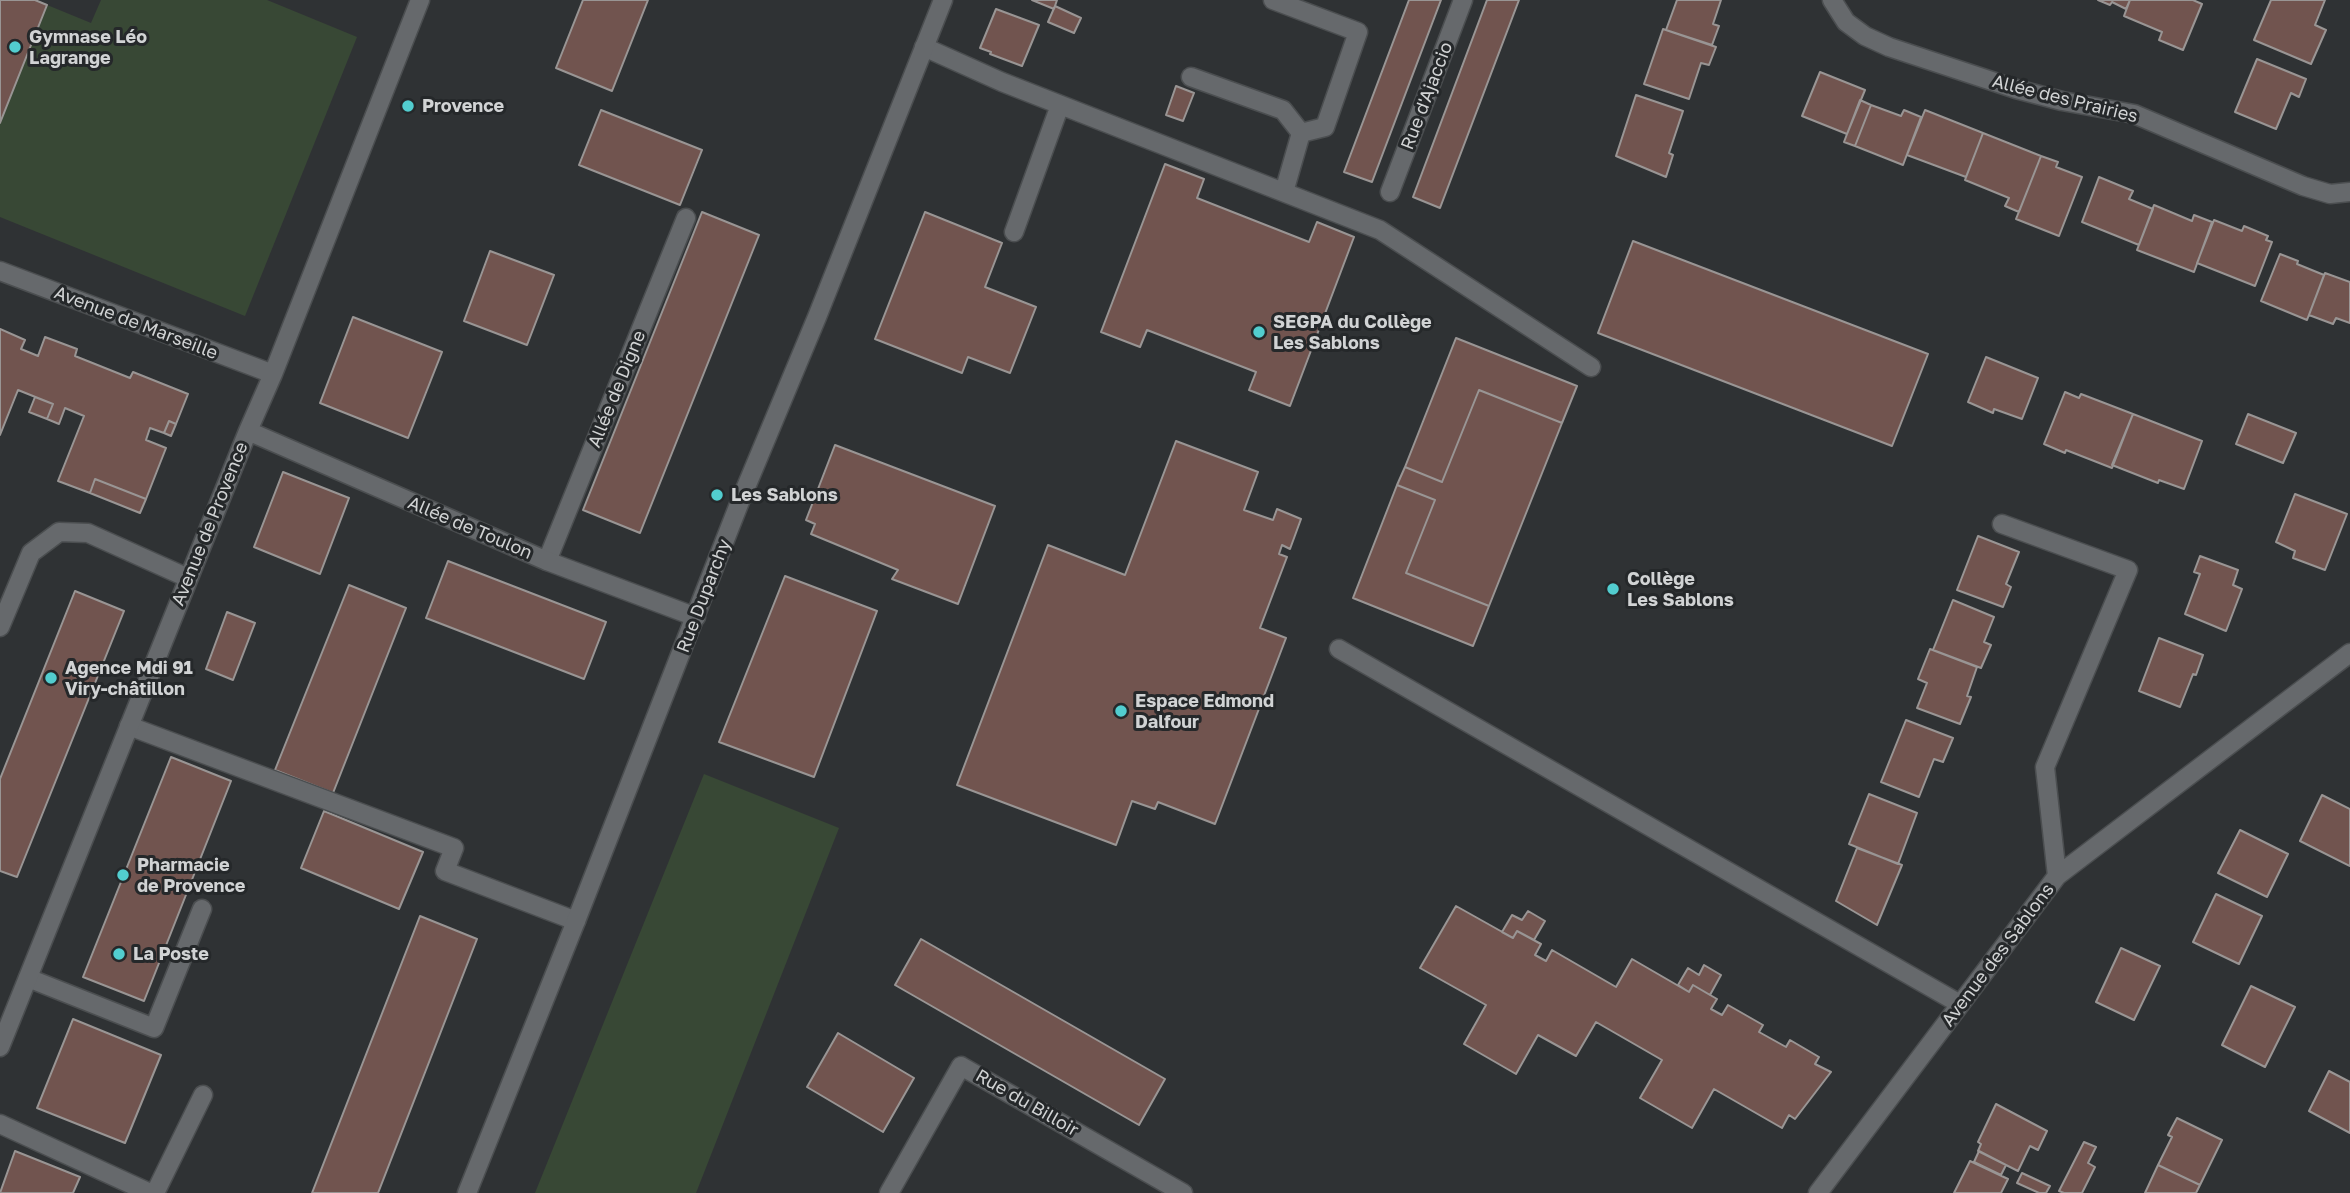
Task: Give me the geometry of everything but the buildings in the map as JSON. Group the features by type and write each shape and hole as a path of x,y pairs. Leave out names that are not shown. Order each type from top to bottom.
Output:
{"street":[{"name":"Avenue de Provence","path":"0,1047 273,374 420,0"},
{"name":"Rue Duparchy","path":"467,1193 741,499 817,317 943,0"},
{"path":"1273,0 1358,32 1325,127 1301,133"},
{"name":"Rue d'Ajaccio","path":"1391,192 1463,0"},
{"name":"Allée des Prairies","path":"1832,0 1846,22 1865,36 1889,47 2016,89 2134,114 2303,186 2330,194 2350,192"},
{"path":"924,47 1060,105 1380,230 1591,367"},
{"path":"1191,77 1283,110 1301,133"},
{"path":"1014,232 1060,105"},
{"path":"1284,192 1301,133"},
{"name":"Allée de Digne","path":"547,561 686,218"},
{"name":"Avenue de Marseille","path":"0,271 273,374"},
{"name":"Allée de Toulon","path":"248,431 547,561 696,617"},
{"path":"2002,524 2128,570 2045,767 2057,876"},
{"path":"0,627 31,553 59,532 88,533 188,578"},
{"path":"1339,649 1960,1004"},
{"name":"Avenue des Sablons","path":"1818,1193 2057,876 2350,653"},
{"path":"129,726 454,848 445,871 576,921"},
{"path":"27,978 154,1028 202,909"},
{"name":"Rue du Billoir","path":"889,1193 961,1066 1183,1193"},
{"path":"0,1124 152,1193 202,1095"}],"green space":[{"path":"0,0 35,0 91,23 101,0 267,0 357,37 245,316 0,217"},
{"path":"704,774 839,828 696,1193 535,1193"}],"place":[{"name":"Gymnase Léo Lagrange","path":"15,47"},
{"name":"Provence","path":"408,106"},
{"name":"SEGPA du Collège Les Sablons","path":"1259,332"},
{"name":"Les Sablons","path":"717,495"},
{"name":"Collège Les Sablons","path":"1613,589"},
{"name":"Agence Mdi 91 Viry-châtillon","path":"51,678"},
{"name":"Espace Edmond Dalfour","path":"1121,711"},
{"name":"Pharmacie de Provence","path":"123,875"},
{"name":"La Poste","path":"119,954"}]}
